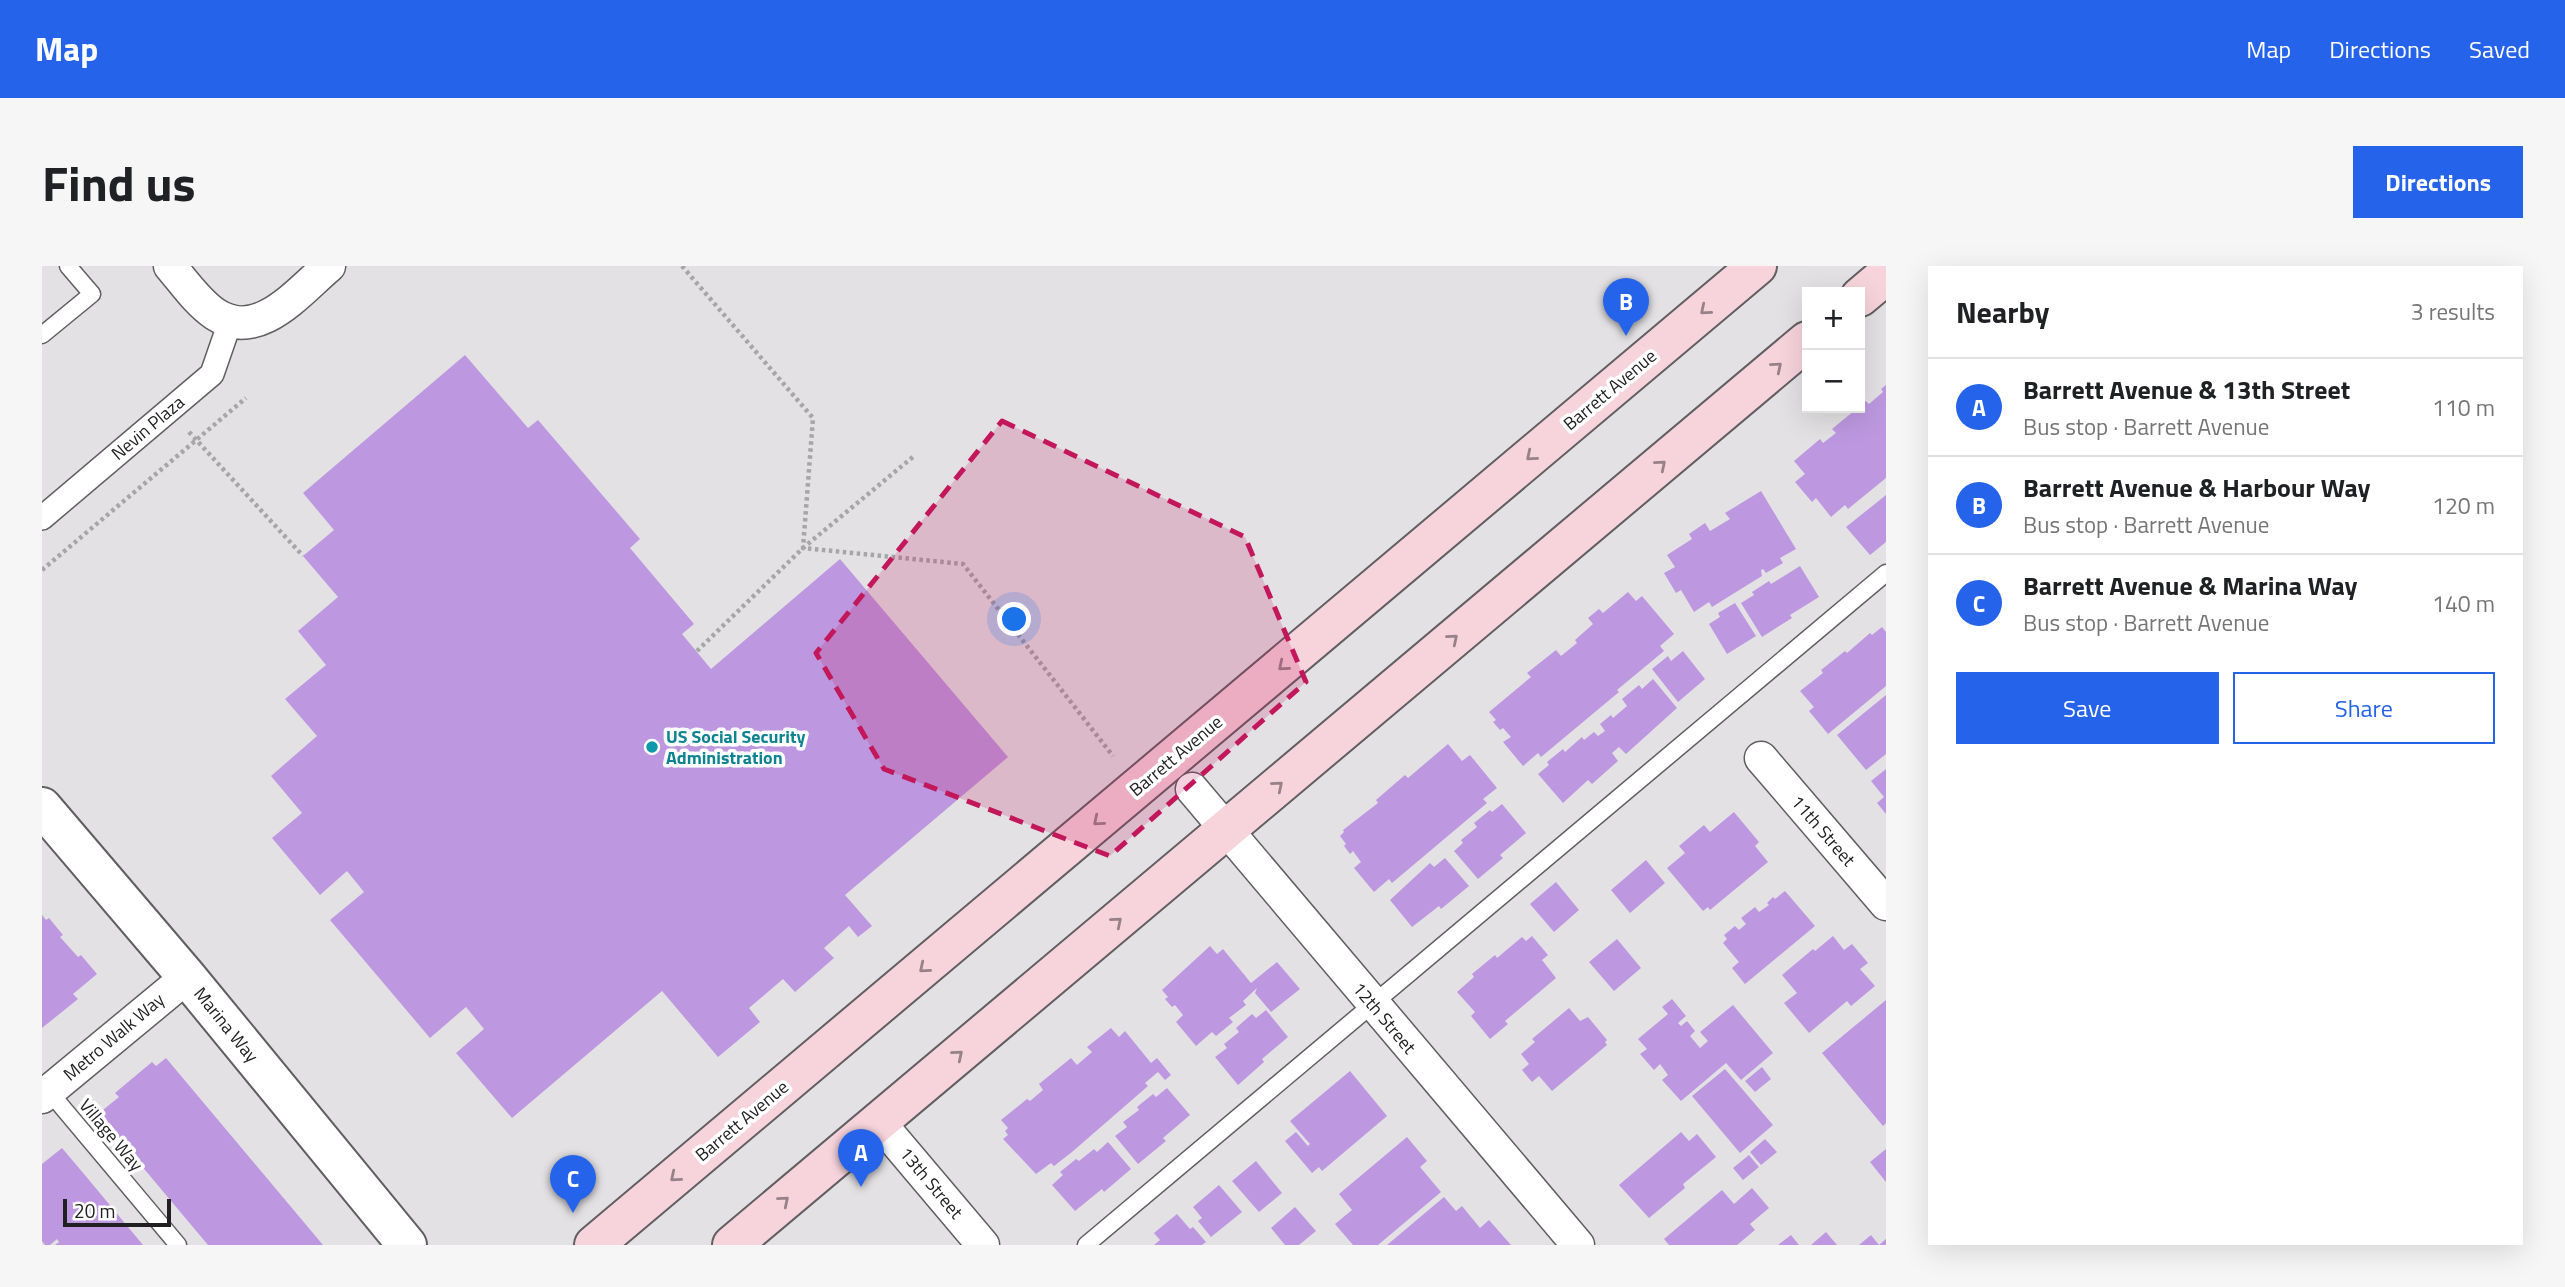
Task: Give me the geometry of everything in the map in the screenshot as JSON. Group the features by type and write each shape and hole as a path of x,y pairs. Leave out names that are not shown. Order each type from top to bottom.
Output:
{"main road":[{"name":"Barrett Avenue","path":"594,1245 1758,266"},
{"path":"1865,293 1886,275"},
{"path":"732,1245 1802,345"}],"street":[{"path":"170,266 212,313 230,322 252,322 270,316 329,266"},
{"name":"Nevin Plaza","path":"42,518 212,374 230,322"},
{"name":"11th Street","path":"1761,758 1886,904"},
{"name":"12th Street","path":"1192,789 1578,1245"},
{"name":"Marina Way","path":"42,807 187,977 407,1245"},
{"name":"Metro Walk Way","path":"44,1090 187,977"},
{"name":"13th Street","path":"879,1122 982,1245"}],"lane":[{"path":"42,335 92,294 68,266"},
{"path":"1086,1245 1886,573"},
{"name":"Village Way","path":"44,1090 178,1245"}],"path":[{"path":"682,266 813,418 803,548"},
{"path":"42,570 246,398"},
{"path":"170,410 303,556"},
{"path":"697,651 803,548 914,456"},
{"path":"803,548 963,564 1113,756"}],"highlighted area":[{"path":"1002,421 1245,537 1306,682 1110,856 884,769 816,653"}],"building":[{"name":"US Social Security Administration","path":"465,355 528,428 538,420 640,539 630,548 694,624 682,634 711,669 840,559 1008,757 845,895 872,926 858,937 849,926 824,948 834,958 795,992 783,979 749,1008 760,1022 718,1057 662,991 512,1118 456,1053 484,1029 466,1007 430,1038 330,920 364,892 347,871 320,895 272,838 302,813 271,776 317,736 285,699 326,665 298,631 338,597 303,556 334,530 303,493"},
{"path":"1886,385 1886,478 1848,509 1845,505 1831,517 1816,498 1812,502 1795,482 1805,474 1794,461 1820,439 1823,443 1836,433 1832,429 1851,413 1865,413 1865,402 1869,404 1883,392 1881,389"},
{"path":"1761,491 1796,549 1780,558 1783,563 1766,573 1761,570 1762,576 1712,607 1709,602 1694,612 1681,590 1676,593 1664,573 1675,567 1667,555 1692,539 1689,534 1705,523 1710,531 1730,519 1725,513"},
{"path":"1886,495 1886,542 1870,555 1846,527"},
{"path":"1800,566 1819,597 1762,637 1741,603 1769,581 1771,584"},
{"path":"1628,592 1636,601 1642,596 1674,634 1660,646 1664,651 1541,757 1538,753 1523,766 1503,742 1511,737 1503,728 1500,730 1489,712 1531,677 1527,673 1556,650 1561,656 1577,643 1575,640 1593,624 1588,618 1599,609 1603,613"},
{"path":"1735,603 1756,636 1727,654 1709,624 1720,617 1718,613"},
{"path":"1882,627 1886,632 1886,686 1828,734 1809,711 1814,707 1800,691 1845,651 1847,653 1870,633 1872,635"},
{"path":"1683,651 1705,679 1678,702 1652,669 1668,656 1671,661"},
{"path":"1653,679 1677,708 1626,754 1619,747 1612,753 1618,761 1592,784 1588,780 1563,803 1538,774 1549,765 1547,762 1563,749 1565,752 1582,737 1584,740 1594,732 1598,736 1605,731 1600,724 1611,715 1613,718 1627,706 1622,699 1639,685 1642,689"},
{"path":"1886,695 1886,754 1866,770 1837,735"},
{"path":"1448,744 1462,761 1470,755 1497,788 1483,799 1487,803 1392,883 1389,879 1374,892 1354,868 1361,862 1353,851 1350,854 1344,846 1346,844 1340,836 1343,830 1378,803 1376,800 1405,775 1408,778"},
{"path":"1886,769 1886,814 1877,803 1884,797 1871,781"},
{"path":"1502,804 1526,833 1500,855 1503,858 1478,879 1454,851 1463,843 1461,840 1477,827 1474,823"},
{"path":"1734,812 1759,842 1755,846 1768,862 1710,910 1708,907 1703,911 1667,868 1685,853 1679,846 1704,825 1710,832"},
{"path":"1445,858 1469,886 1441,909 1439,906 1412,927 1390,900 1430,863 1434,867"},
{"path":"1646,860 1665,883 1630,913 1611,890"},
{"path":"1556,882 1579,910 1554,932 1530,904"},
{"path":"1785,891 1815,926 1745,984 1732,968 1739,962 1723,943 1727,939 1724,935 1735,926 1739,930 1746,924 1741,918 1755,907 1759,912 1769,905 1767,903 1773,897 1775,899"},
{"path":"42,915 46,920 49,918 63,935 60,937 78,957 81,955 97,974 73,994 78,999 42,1028"},
{"path":"1532,936 1548,955 1542,960 1556,978 1505,1021 1508,1024 1490,1039 1471,1016 1475,1012 1457,992 1474,977 1472,974 1495,955 1497,958 1522,937 1526,941"},
{"path":"1833,936 1844,950 1852,944 1868,963 1860,969 1875,986 1851,1006 1847,1001 1809,1033 1784,1003 1797,993 1782,975"},
{"path":"1617,939 1641,968 1614,991 1589,962"},
{"path":"1210,946 1217,954 1223,949 1251,983 1277,962 1300,989 1271,1012 1255,993 1257,988 1243,1001 1246,1005 1229,1018 1233,1022 1216,1036 1212,1032 1196,1046 1176,1022 1183,1015 1175,1005 1172,1007 1165,999 1168,997 1162,990"},
{"path":"1672,999 1686,1016 1678,1023 1681,1026 1687,1021 1695,1031 1690,1036 1700,1048 1708,1041 1700,1032 1733,1005 1773,1053 1741,1080 1726,1063 1681,1101 1662,1080 1668,1075 1660,1064 1654,1070 1640,1054 1647,1049 1638,1039 1668,1014 1662,1007"},
{"path":"1886,1000 1886,1123 1883,1126 1822,1053"},
{"path":"1569,1008 1580,1021 1588,1017 1607,1040 1607,1045 1552,1091 1539,1076 1532,1082 1522,1070 1529,1064 1521,1054 1535,1042 1532,1039"},
{"path":"1266,1010 1288,1037 1262,1059 1264,1062 1238,1085 1215,1057 1227,1048 1224,1044 1239,1032 1236,1028 1252,1014 1256,1018"},
{"path":"1111,1028 1119,1037 1125,1031 1151,1063 1157,1058 1171,1075 1165,1080 1158,1072 1145,1083 1148,1086 1072,1152 1054,1166 1051,1163 1036,1174 1003,1139 1008,1135 1005,1131 1008,1128 1001,1120 1043,1090 1039,1084 1071,1058 1077,1065 1092,1052 1087,1047"},
{"path":"166,1058 323,1245 208,1245 98,1114 119,1097 115,1093 152,1062 156,1066"},
{"path":"1762,1067 1771,1079 1755,1092 1745,1081"},
{"path":"1725,1069 1773,1125 1740,1153 1692,1096"},
{"path":"1350,1071 1387,1116 1322,1171 1319,1167 1312,1173 1285,1141 1296,1132 1308,1146 1310,1144 1290,1121"},
{"path":"1167,1088 1190,1115 1163,1138 1166,1141 1138,1164 1115,1136 1127,1127 1123,1122 1139,1110 1137,1107 1153,1094 1156,1097"},
{"path":"1681,1132 1689,1141 1697,1134 1716,1157 1683,1184 1685,1188 1649,1218 1619,1185"},
{"path":"1407,1137 1427,1161 1420,1167 1441,1192 1378,1245 1353,1245 1335,1224 1352,1210 1339,1194"},
{"path":"1765,1139 1777,1152 1761,1165 1750,1152"},
{"path":"1108,1142 1131,1169 1104,1192 1102,1189 1075,1211 1052,1185 1063,1175 1060,1172 1076,1159 1079,1161 1094,1149 1097,1152"},
{"path":"62,1148 143,1245 55,1245 59,1242 57,1239 50,1245 45,1245 42,1241 42,1164"},
{"path":"1886,1149 1886,1182 1870,1162"},
{"path":"1749,1155 1759,1167 1743,1180 1733,1168"},
{"path":"1256,1161 1282,1193 1259,1212 1232,1181"},
{"path":"1219,1185 1242,1212 1211,1237 1198,1221 1202,1218 1193,1207"},
{"path":"1752,1188 1769,1208 1750,1224 1755,1230 1737,1245 1669,1245 1664,1239 1722,1190 1734,1204"},
{"path":"1444,1197 1456,1211 1462,1206 1480,1228 1489,1220 1511,1245 1387,1245"},
{"path":"1295,1207 1316,1231 1299,1245 1285,1245 1271,1228"},
{"path":"1177,1214 1206,1242 1202,1245 1154,1245 1160,1240 1154,1233"},
{"path":"1826,1232 1837,1245 1811,1245"},
{"path":"1791,1235 1799,1245 1778,1245"},
{"path":"1871,1235 1879,1245 1859,1245"}],"place":[{"name":"Barrett Avenue & Harbour Way","path":"1626,336"},
{"name":"US Social Security Administration","path":"652,747"},
{"name":"Barrett Avenue & 13th Street","path":"861,1187"},
{"name":"Barrett Avenue & Marina Way","path":"573,1213"}]}
